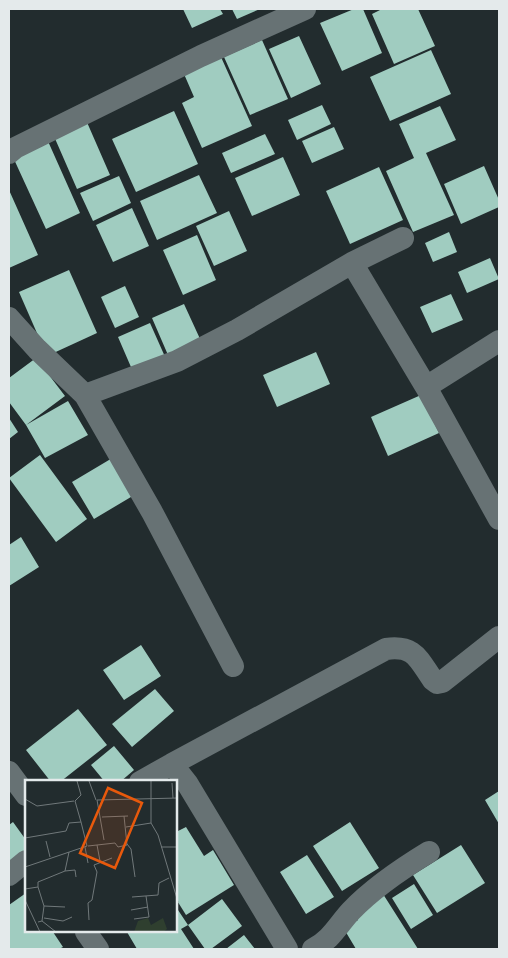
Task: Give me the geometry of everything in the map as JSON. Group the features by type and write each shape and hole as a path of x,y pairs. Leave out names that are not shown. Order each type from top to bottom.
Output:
{"street":[{"path":"9,153 23,144 201,56 305,9"},
{"path":"85,394 186,356 237,330 352,262 403,238"},
{"path":"352,262 426,387 499,519"},
{"path":"9,318 37,349 85,394 152,512 233,666"},
{"path":"426,387 499,341"},
{"path":"144,780 386,649 399,647 412,652 437,683 442,682 499,637"},
{"path":"172,764 187,783 287,949"},
{"path":"9,772 25,793"},
{"path":"313,949 325,943 351,912 370,894 397,872 429,852"},
{"path":"9,875 25,862"},
{"path":"87,933 98,949"}],"building":[{"path":"183,9 220,9 223,14 192,28"},
{"path":"232,9 260,9 237,19"},
{"path":"354,9 363,9 382,53 342,71 320,23"},
{"path":"382,9 418,9 435,46 394,64 372,14"},
{"path":"299,36 321,84 291,98 269,49"},
{"path":"262,40 288,99 250,115 224,57"},
{"path":"431,50 451,94 390,121 370,77"},
{"path":"221,57 252,126 202,148 182,103 194,97 184,74"},
{"path":"322,105 331,124 297,140 288,120"},
{"path":"440,106 456,140 426,153 454,215 413,232 386,171 414,158 399,124"},
{"path":"174,111 198,164 136,192 112,139"},
{"path":"86,120 110,175 77,189 53,134"},
{"path":"334,127 344,149 312,163 302,141"},
{"path":"265,134 275,154 231,173 222,153"},
{"path":"47,139 80,213 46,229 12,155"},
{"path":"283,157 300,195 252,216 235,178"},
{"path":"484,166 499,200 499,207 461,224 444,184"},
{"path":"379,167 403,220 350,244 326,191"},
{"path":"199,175 217,213 157,240 140,201"},
{"path":"119,176 131,203 93,221 80,193"},
{"path":"9,190 38,255 9,268"},
{"path":"132,208 149,246 113,262 96,225"},
{"path":"229,211 247,251 214,266 196,226"},
{"path":"449,232 457,252 433,262 425,243"},
{"path":"197,235 216,280 183,295 163,250"},
{"path":"490,258 499,279 467,293 458,272"},
{"path":"69,270 97,333 47,356 19,292"},
{"path":"125,286 139,317 115,328 101,297"},
{"path":"451,294 463,320 432,333 420,307"},
{"path":"184,304 201,341 168,355 152,318"},
{"path":"150,323 166,359 134,374 118,337"},
{"path":"316,352 330,384 277,407 263,375"},
{"path":"36,358 65,396 26,425 9,402 9,378"},
{"path":"421,395 439,433 388,456 371,417"},
{"path":"68,401 88,435 45,458 26,425"},
{"path":"9,418 18,432 9,439"},
{"path":"40,455 87,519 56,542 9,478"},
{"path":"114,457 136,494 94,519 72,482"},
{"path":"21,537 39,567 9,586 9,545"},
{"path":"141,645 161,676 124,700 103,670"},
{"path":"155,689 174,711 132,747 112,724"},
{"path":"78,709 107,745 63,780 49,780 26,750"},
{"path":"114,746 134,770 122,780 103,780 91,765"},
{"path":"499,791 499,824 485,800"},
{"path":"13,822 25,839 25,857 9,869 9,825"},
{"path":"350,822 379,868 342,891 313,846"},
{"path":"186,827 204,856 213,850 234,885 186,915 178,902 178,831"},
{"path":"461,845 485,883 437,913 413,875"},
{"path":"307,855 334,897 306,914 280,872"},
{"path":"414,884 433,915 411,929 392,898"},
{"path":"25,894 25,933 54,933 63,947 59,949 9,949 9,905"},
{"path":"383,894 418,949 356,949 344,929 358,920 353,912"},
{"path":"222,899 242,926 211,949 205,949 188,925"},
{"path":"178,910 188,925 181,929 194,949 137,949 128,933 178,933"},
{"path":"244,935 255,949 226,949"}]}
